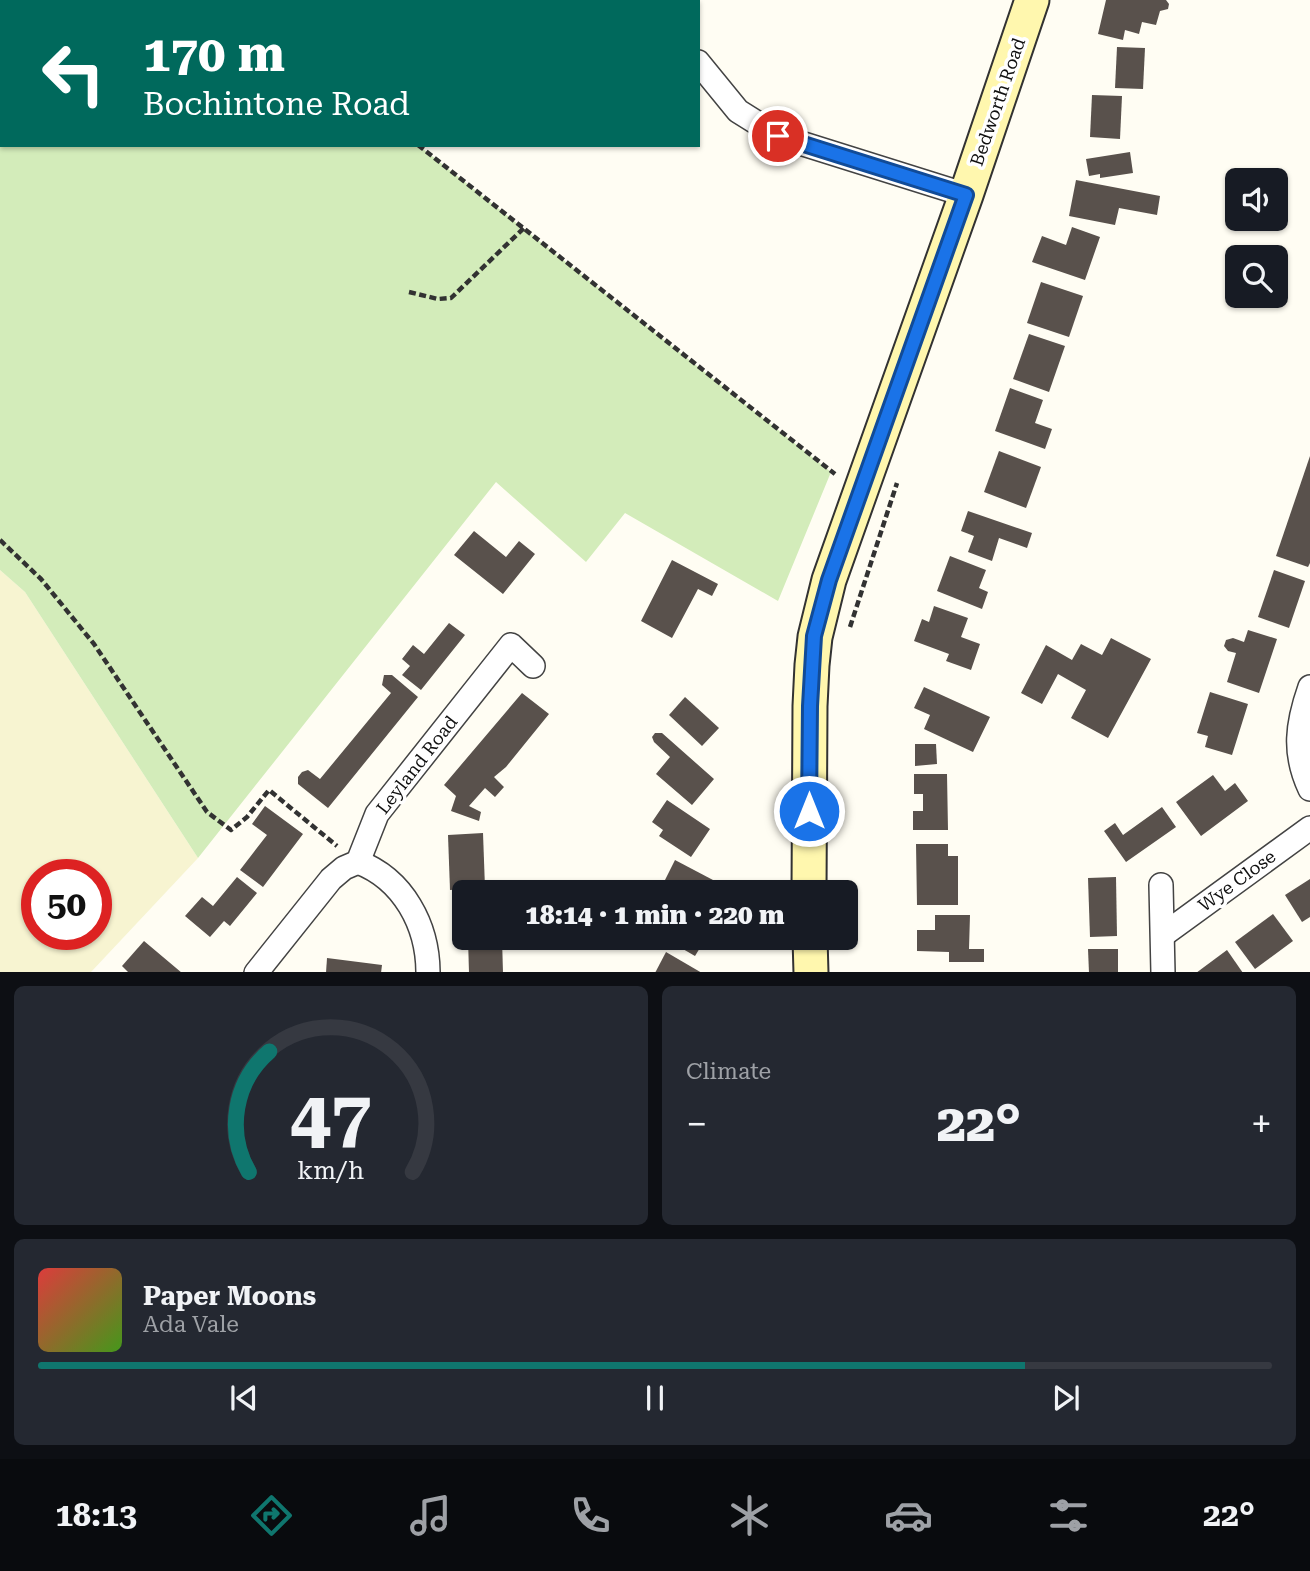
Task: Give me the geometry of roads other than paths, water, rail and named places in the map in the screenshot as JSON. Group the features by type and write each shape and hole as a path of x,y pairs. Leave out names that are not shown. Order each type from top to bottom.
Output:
{"main road":[{"name":"Bedworth Road","path":"809,880 810,706 814,636 829,580 966,195 1032,0"},
{"path":"810,950 811,972"}],"street":[{"path":"700,64 738,111 778,136 966,195"},
{"name":"Leyland Road","path":"358,862 377,814 511,645 533,666"},
{"path":"1310,687 1304,704 1297,746 1310,789"},
{"name":"Wye Close","path":"1163,935 1310,828"},
{"path":"256,972 331,879 344,867 358,862 376,869 408,900 419,921 428,955 428,972"},
{"path":"1161,886 1163,972"}]}
